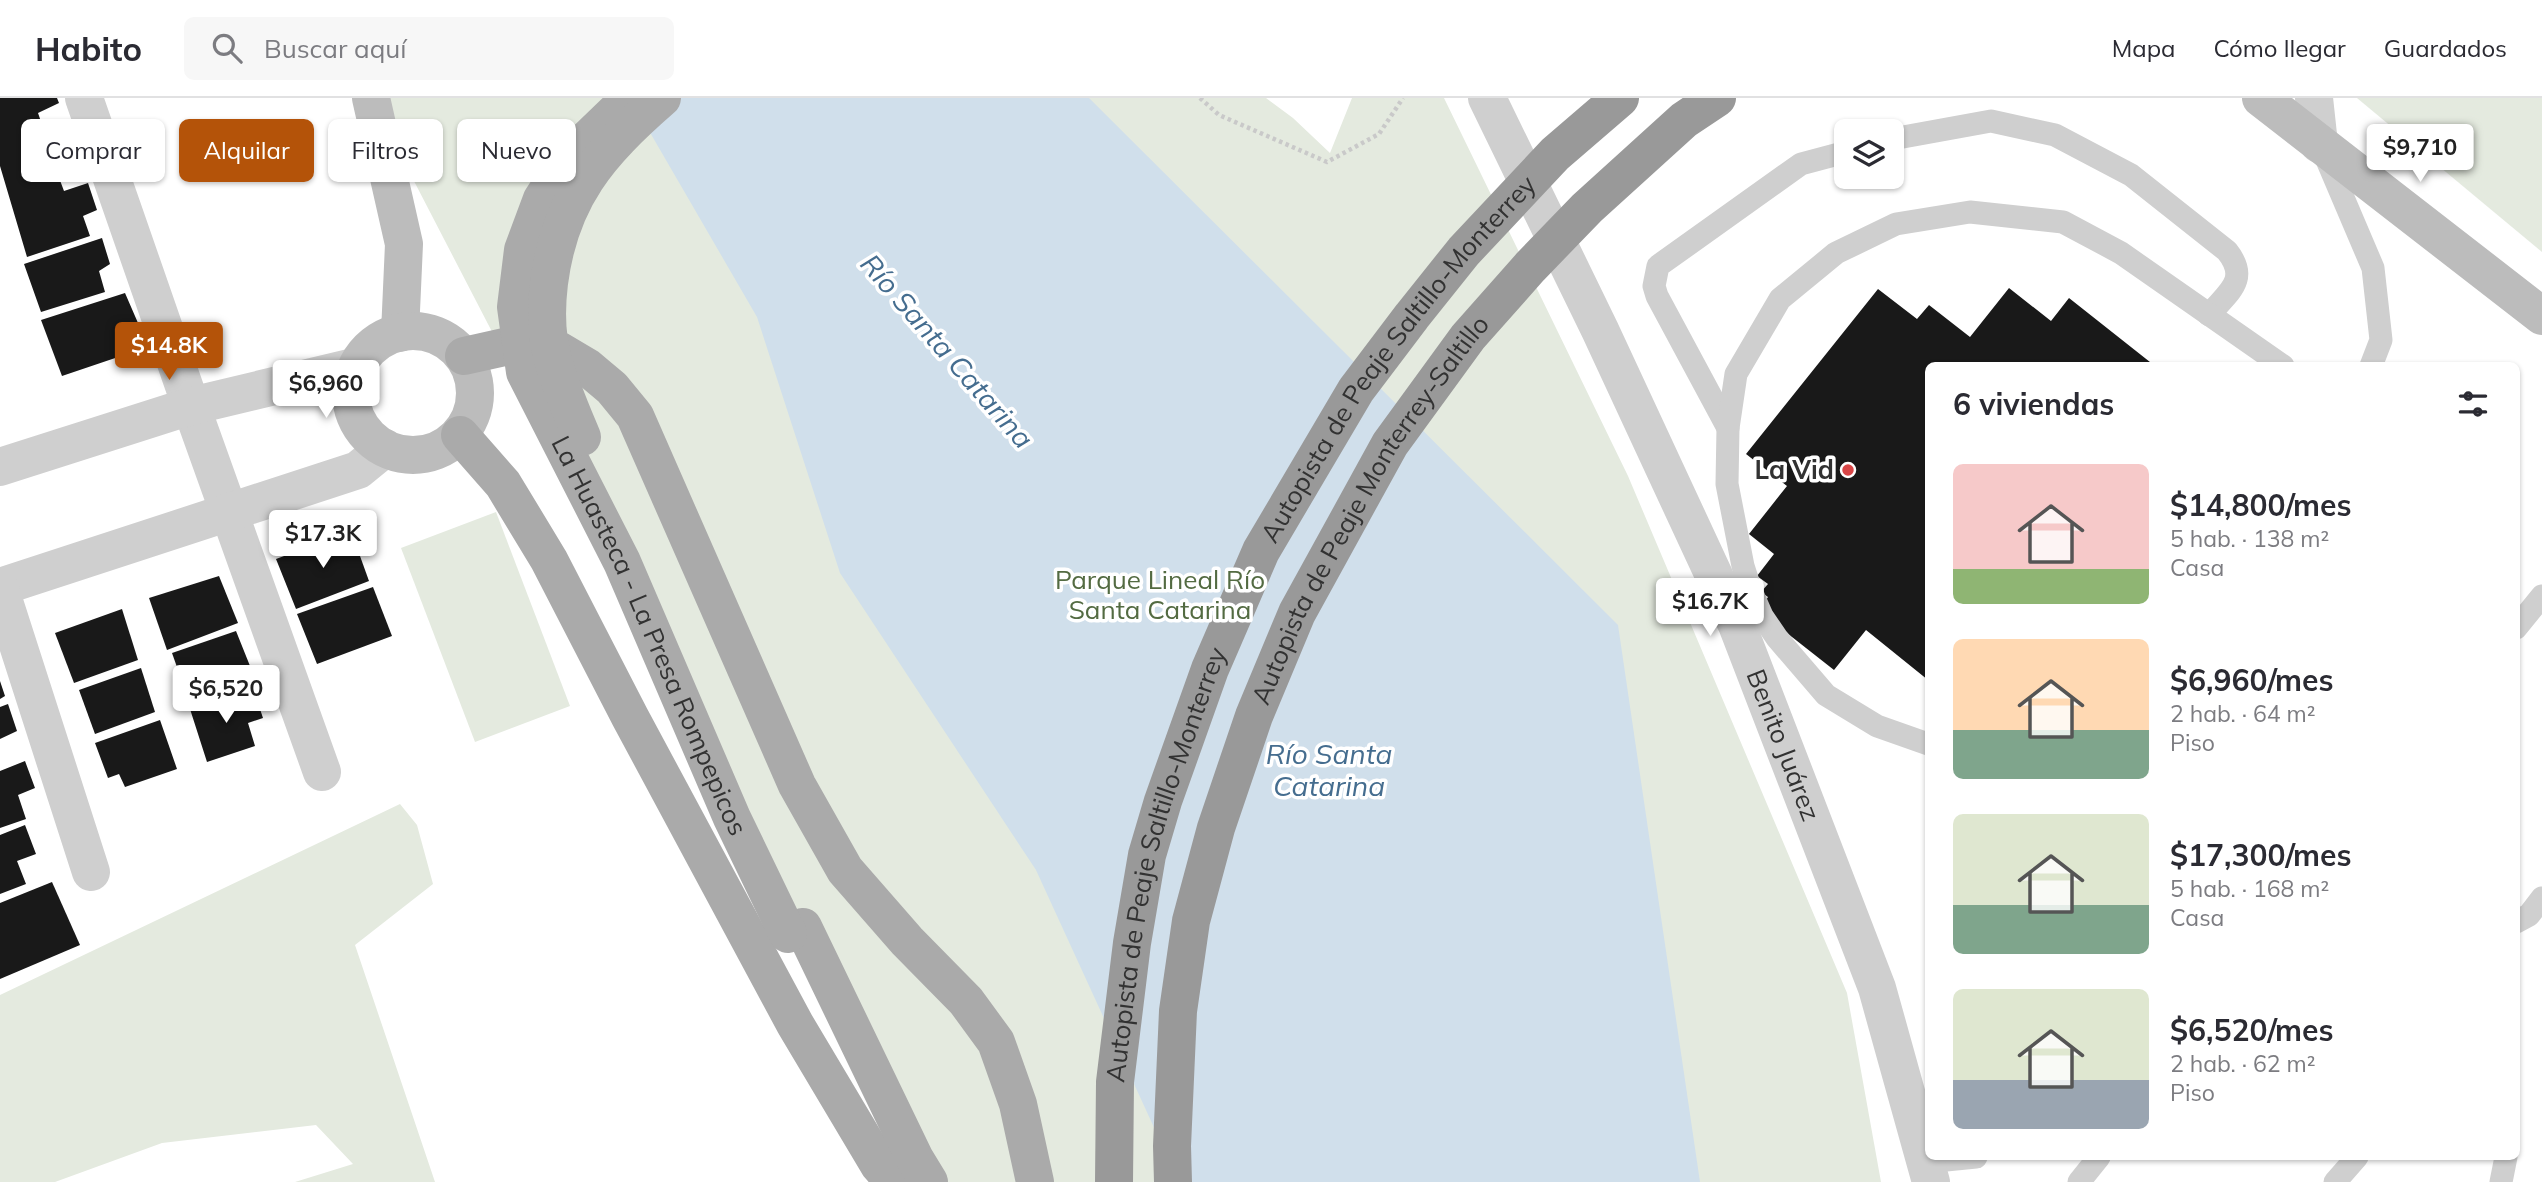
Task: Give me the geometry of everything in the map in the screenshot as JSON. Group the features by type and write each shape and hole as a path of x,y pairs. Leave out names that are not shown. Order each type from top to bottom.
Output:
{"highway":[{"name":"Autopista de Peaje Saltillo-Monterrey","path":"1114,1182 1115,1082 1132,943 1147,855 1163,801 1210,669 1261,551 1356,390 1412,316 1464,251 1547,163 1620,98"},
{"name":"Autopista de Peaje Monterrey-Saltillo","path":"1172,1182 1178,1011 1191,921 1216,828 1254,716 1297,613 1390,444 1468,337 1587,208 1685,120 1717,98"}],"main road":[{"name":"La Huasteca - La Presa Rompepicos","path":"630,98 570,156 541,199 523,250 516,307 525,372 622,562 732,818 929,1182"},
{"name":"La Huasteca - La Presa Rompepicos","path":"662,98 624,131 595,166 566,211 553,254 546,306 553,361 581,435 697,676 795,930 844,1050 903,1182"},
{"path":"464,356 531,341 561,351 587,367 612,388 635,416 797,785 845,870 907,941 966,1001 996,1042 1018,1104 1035,1182"},
{"path":"460,435 503,484 549,560 795,1024 879,1165 894,1182"}],"street":[{"path":"84,98 322,772"},
{"path":"371,98 404,244 400,333"},
{"name":"Benito Juárez","path":"1487,98 1600,330 1737,625 1877,988 1928,1172"},
{"path":"2261,98 2542,316"},
{"path":"2314,98 2319,144"},
{"path":"418,331 451,343 464,356 473,374 476,396 471,416 460,435 444,447 425,454 404,455 385,449 369,438 358,422 352,403 352,384 358,366 368,351 383,340 400,333 418,331"},
{"path":"0,467 191,406 358,366"},
{"path":"91,872 0,588 358,470 385,449"}],"lane":[{"path":"1904,137 1991,121 2055,135 2131,175 2227,251 2234,260 2238,271 2237,282 2209,315"},
{"path":"2319,144 2373,268 2381,340 2373,362"},
{"path":"1728,428 1657,296 1654,276 1658,266 1666,258 1801,164 1834,155"},
{"path":"1925,743 1877,726 1826,695 1777,638 1762,616 1743,566 1727,484 1728,428 1736,374 1780,299 1836,253 1896,224 1970,212 2063,222 2122,253 2277,362"},
{"path":"2520,623 2542,596"},
{"path":"2520,920 2529,915 2542,898"},
{"path":"1928,1172 1966,1160"},
{"path":"2079,1182 2097,1160"},
{"path":"2336,1182 2354,1160"},
{"path":"2501,1182 2505,1160"}],"path":[{"path":"1200,98 1219,116 1327,162 1379,134 1403,98"}],"green space":[{"name":"Parque Lineal Río Santa Catarina","path":"371,98 1266,98 1293,118 1330,153 1352,98 1444,98 1628,476 1847,993 1881,1182 932,1182 414,182 443,182 443,119 382,119"},
{"path":"2357,98 2542,98 2542,252"},
{"path":"496,512 570,706 475,742 401,548"},
{"path":"400,804 417,825 433,884 355,945 435,1182 295,1182 353,1164 316,1125 162,1143 55,1182 0,1182 0,995"}],"water":[{"name":"Río Santa Catarina","path":"630,98 1089,98 1618,625 1700,1182 1179,1182 1036,870 840,573 757,317"}],"building":[{"path":"0,98 57,98 59,103 38,113 40,119 21,119 21,182 61,182 64,191 88,183 97,210 83,216 90,236 27,257 0,166"},
{"path":"102,238 110,264 99,271 105,292 41,312 24,264"},
{"name":"La Vid","path":"2009,288 2051,321 2069,298 2150,362 1925,362 1925,678 1866,630 1834,670 1764,615 1763,605 1768,597 1761,592 1768,584 1757,576 1774,554 1749,534 1787,486 1746,454 1878,289 1917,319 1929,305 1970,337"},
{"path":"125,293 138,323 121,331 130,353 62,376 41,320"},
{"path":"351,531 369,581 296,609 276,559"},
{"path":"219,576 238,623 167,650 149,598"},
{"path":"373,587 392,636 317,664 297,614"},
{"path":"122,609 138,660 74,683 55,633"},
{"path":"236,631 254,676 189,701 172,653"},
{"path":"141,668 155,712 95,734 79,690"},
{"path":"0,681 5,696 0,699"},
{"path":"244,691 246,698 256,697 263,718 248,723 255,746 207,762 190,709"},
{"path":"8,704 17,731 0,739 0,707"},
{"path":"160,720 177,769 125,787 119,774 108,778 95,743"},
{"path":"25,761 35,788 18,795 26,819 0,828 0,771"},
{"path":"25,825 36,854 17,861 26,884 0,894 0,835"},
{"path":"52,882 80,945 0,979 0,903"}],"place":[{"name":"La Vid","path":"1848,470"}]}
